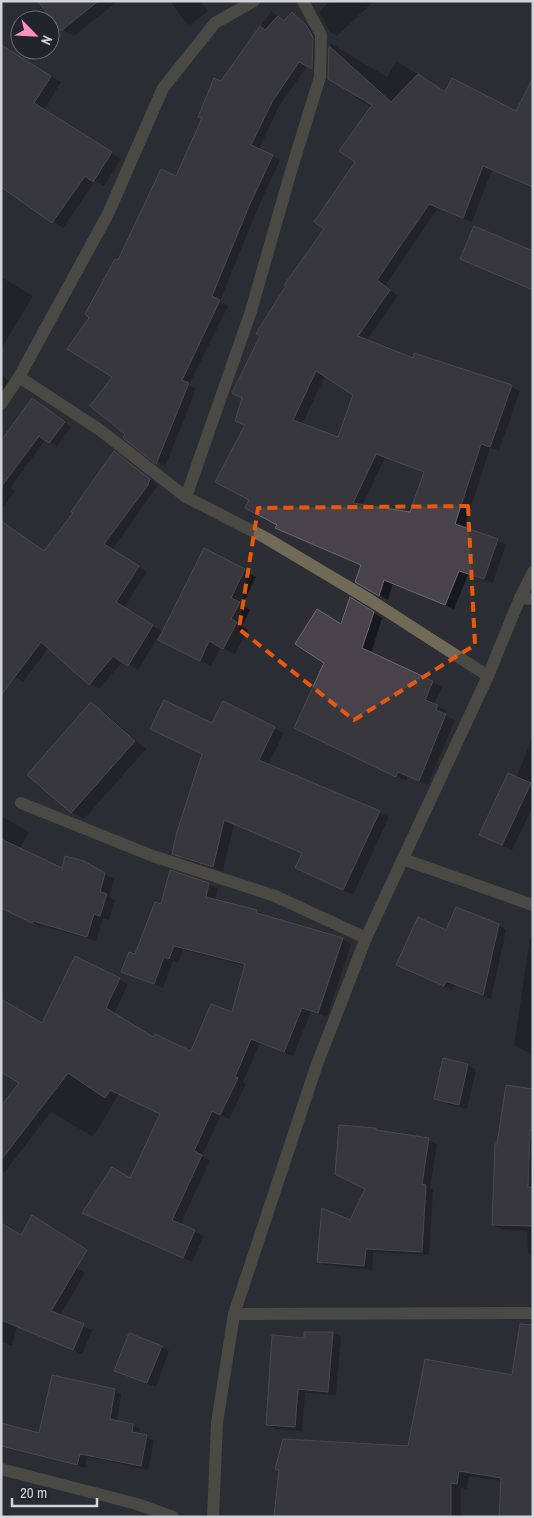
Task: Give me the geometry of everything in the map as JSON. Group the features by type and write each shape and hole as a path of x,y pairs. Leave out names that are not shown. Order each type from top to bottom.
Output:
{"street":[{"path":"1,404 19,377 108,214 163,88 215,23 254,1"},
{"path":"186,497 251,311 320,76 321,35 304,1"},
{"path":"19,377 100,430 186,497 274,543 370,600 488,676"},
{"path":"213,1517 217,1423 234,1314 316,1067 366,938 526,599 533,572"},
{"path":"21,803 153,856 276,896 366,938"},
{"path":"403,859 533,905"},
{"path":"234,1314 533,1313"},
{"path":"1,1469 137,1504 173,1517"}],"highlighted area":[{"path":"468,506 475,645 354,720 239,629 258,508"}],"building":[{"path":"38,1 98,1 61,31 60,10 45,10"},
{"path":"292,12 307,26 313,37 312,69 299,62 272,102 251,145 273,155 249,206 212,296 220,300 182,380 189,383 156,464 123,438 125,434 90,406 112,377 67,349 89,318 85,314 115,259 118,260 161,169 176,176 202,118 198,117 214,78 221,81 260,26 265,30 278,16 284,21"},
{"path":"1,45 10,51 10,60 25,60 51,76 34,103 112,152 93,182 85,176 52,223 1,187"},
{"path":"329,46 391,102 418,74 445,92 452,78 516,111 533,78 533,187 483,166 463,218 429,204 377,280 390,290 358,336 413,358 414,353 512,385 490,447 481,444 455,524 498,539 484,579 459,571 445,605 384,580 379,596 355,582 361,565 275,528 277,525 245,508 249,500 215,482 245,425 235,421 242,398 232,393 260,336 256,333 286,286 284,285 324,229 314,222 355,162 339,151 372,105 328,79","holes":["316,371 353,395 338,437 293,420","376,454 424,472 410,512 353,503"]},
{"path":"474,226 533,251 533,290 460,259"},
{"path":"32,398 65,422 49,443 39,436 1,487 1,441"},
{"path":"114,451 150,479 148,485 104,544 139,566 116,602 153,625 128,666 113,656 89,685 41,642 1,695 1,521 44,551 73,513 71,512"},
{"path":"204,548 245,569 231,598 240,602 231,619 237,622 223,649 209,641 200,661 158,640"},
{"path":"350,597 374,612 362,648 433,681 425,700 438,705 436,710 446,714 419,781 398,772 396,777 294,728 324,663 295,644 317,609 341,624"},
{"path":"164,700 212,723 223,701 275,727 259,760 380,811 343,890 295,868 302,853 224,820 213,867 172,854 177,832 202,754 150,729"},
{"path":"91,702 135,741 71,813 27,775"},
{"path":"508,773 531,783 502,845 479,835"},
{"path":"1,839 62,868 65,856 84,861 105,873 100,892 107,894 100,916 94,914 87,937 33,921 32,923 1,908"},
{"path":"170,870 209,883 206,897 257,910 257,913 343,938 318,1013 302,1008 284,1052 251,1039 235,1077 238,1078 220,1115 212,1111 194,1151 202,1155 172,1220 195,1230 183,1258 82,1213 112,1167 130,1178 160,1114 110,1090 105,1098 68,1073 1,1160 1,1106 19,1083 1,1072 1,999 42,1023 75,956 120,978 106,1008 153,1037 155,1034 191,1051 211,1004 232,1012 245,964 174,946 169,959 164,957 154,984 121,972 129,952 135,954 155,902 161,904"},
{"path":"456,907 499,924 483,995 446,981 444,986 396,965 418,917 446,930"},
{"path":"443,1058 468,1064 459,1105 434,1099"},
{"path":"506,1085 533,1089 533,1130 530,1130 528,1187 533,1187 533,1226 492,1225 495,1144 497,1144"},
{"path":"339,1125 376,1128 376,1130 429,1138 422,1184 426,1185 422,1252 366,1249 364,1266 317,1262 322,1208 350,1220 365,1189 335,1174"},
{"path":"32,1215 87,1250 51,1311 84,1324 73,1350 1,1320 1,1223 21,1235"},
{"path":"520,1324 533,1325 533,1517 499,1517 501,1478 459,1471 457,1484 451,1483 451,1517 274,1517 279,1470 275,1469 283,1439 408,1446 425,1359 512,1375"},
{"path":"304,1332 333,1332 328,1392 298,1389 295,1427 266,1425 272,1335 304,1338"},
{"path":"129,1333 162,1346 147,1383 114,1371"},
{"path":"52,1375 115,1389 110,1419 133,1424 132,1432 147,1435 141,1466 80,1454 77,1465 1,1446 1,1423 39,1433"}]}
